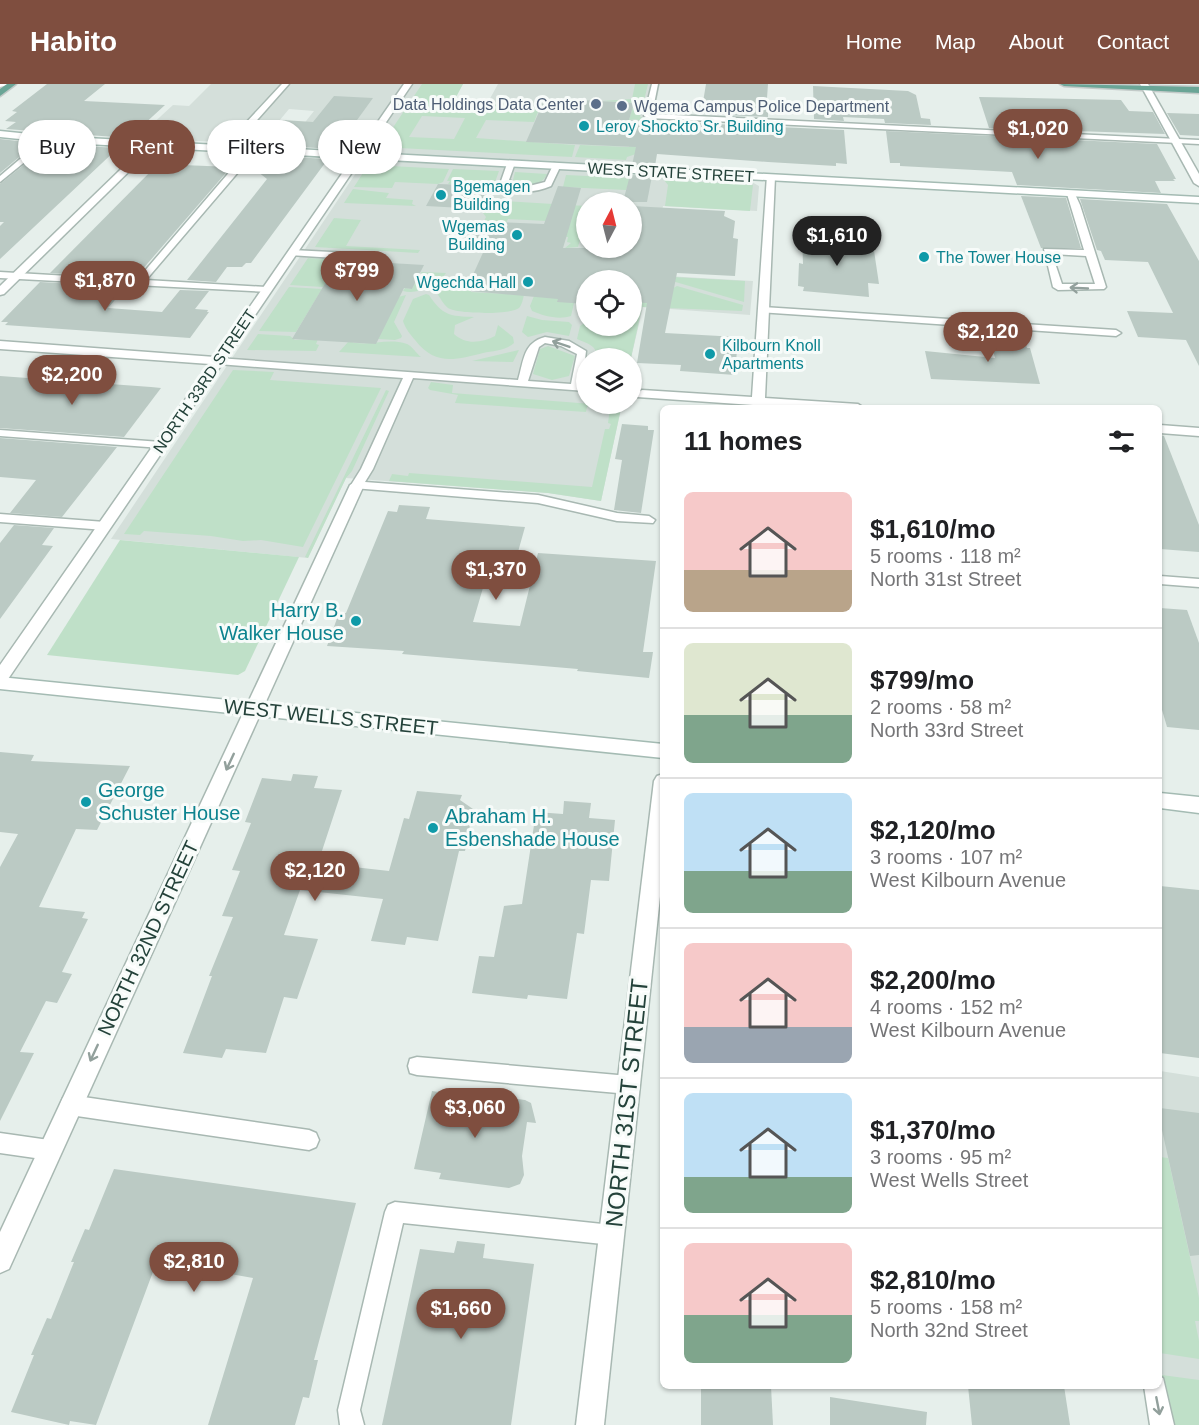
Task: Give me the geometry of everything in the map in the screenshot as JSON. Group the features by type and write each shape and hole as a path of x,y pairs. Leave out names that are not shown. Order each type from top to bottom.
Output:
{"main road":[{"path":"0,93 12,84"},
{"path":"1064,84 1199,90"}],"street":[{"path":"0,85 7,84"},
{"name":"NORTH 33RD STREET","path":"384,120 408,84"},
{"path":"1145,86 1199,183"},
{"name":"WEST STATE STREET","path":"0,135 18,136"},
{"name":"WEST STATE STREET","path":"402,157 1199,200"},
{"path":"0,292 121,174"},
{"name":"NORTH 33RD STREET","path":"0,678 348,174"},
{"path":"758,401 770,177"},
{"path":"0,345 218,361"},
{"path":"642,394 815,405"},
{"path":"1162,429 1199,432"},
{"name":"NORTH 32ND STREET","path":"0,1260 357,485"},
{"name":"WEST WELLS STREET","path":"0,683 660,751"},
{"path":"1162,801 1199,806"},
{"name":"NORTH 31ST STREET","path":"590,1425 660,808"}],"lane":[{"path":"253,120 286,84"},
{"path":"656,84 648,116 1199,142"},
{"path":"511,163 505,181 512,187 526,189 548,184 557,165"},
{"path":"0,180 18,165"},
{"path":"139,283 232,174"},
{"path":"1071,194 1083,222 1089,253 1101,287 1058,287 1047,251 1089,253"},
{"path":"292,253 351,256"},
{"path":"0,274 267,290"},
{"path":"763,310 1116,333"},
{"path":"522,383 534,345 541,340 552,340 576,350"},
{"path":"218,361 576,388"},
{"path":"409,375 367,470 357,485 538,499 617,517 649,520"},
{"path":"0,446 5,434 161,445"},
{"path":"0,518 105,526"},
{"path":"1162,580 1199,583"},
{"path":"417,1066 629,1085"},
{"path":"70,1105 309,1140"},
{"path":"0,1143 49,1150"},
{"path":"352,1425 349,1410 395,1212 612,1235"},
{"path":"1156,1389 1162,1425"}],"shaded area":[{"path":"211,84 463,84 452,102 487,104 498,84 660,84 653,118 645,118 631,175 750,181 759,186 757,211 663,206 649,275 753,281 750,315 643,307 642,311 642,270 576,270 576,336 636,336 633,348 576,348 576,414 620,414 601,501 548,493 346,478 308,558 111,539 355,174 402,174 402,120 318,120 318,148 306,147 306,121 314,111 289,109 280,120 207,120 207,141 195,141 195,120 157,120 173,105 189,106"},
{"path":"1162,1071 1199,1077 1199,1425 1172,1425 1162,1373"}],"green space":[{"path":"422,84 463,84 453,103 540,107 534,122 486,120 476,138 575,145 572,157 402,148 402,120 398,120","holes":["422,116 465,118 454,139 409,137"]},
{"path":"635,84 648,84 640,117 646,118 636,154 627,157 626,160 575,157 580,145 629,147 633,121 638,119 629,120 634,103 602,101 632,99"},
{"path":"402,167 449,169 443,182 438,184 395,182 392,188 354,187 362,174 402,174"},
{"path":"453,169 499,171 494,185 502,191 498,194 488,193 490,188 448,184 450,181 447,181"},
{"path":"515,172 547,174 541,182 521,185 513,180"},
{"path":"566,175 631,178 626,190 563,187"},
{"path":"664,180 753,185 750,211 665,206 668,185"},
{"path":"353,189 389,193 386,198 413,200 412,204 416,206 344,203"},
{"path":"504,201 576,205 576,247 565,248 571,243 567,242 566,222 508,219 506,223 484,221 486,217 483,213"},
{"path":"334,218 361,220 346,246 420,250 418,253 315,247"},
{"path":"308,258 340,260 323,287 290,285"},
{"path":"421,272 446,273 426,288 414,292 403,291 405,288 412,289 416,281 419,281 420,279 417,279 421,276"},
{"path":"655,276 745,281 744,302"},
{"path":"677,286 743,305 742,311 642,307 644,289 670,290"},
{"path":"289,287 322,289 296,332 259,331"},
{"path":"444,288 524,295 520,307 514,310 495,313 472,312 448,308 436,292"},
{"path":"426,294 443,311 459,316 474,317 455,325 454,334 459,338 474,342 484,340 495,336 498,325 513,337 514,343 500,350 463,358 446,359 430,354 413,338 403,321 413,299"},
{"path":"406,295 394,322 401,338 378,339 398,297"},
{"path":"534,296 559,298 574,303 571,316 551,317 532,311 530,306"},
{"path":"527,316 542,320 569,322 572,325 569,336 547,332 528,337 522,332"},
{"path":"258,334 290,336 295,340 318,339 316,344 319,345 316,351 247,350"},
{"path":"578,336 636,336 633,348 594,348 577,339"},
{"path":"349,341 356,343 399,342 409,345 421,357 339,352"},
{"path":"548,346 575,356 569,376 552,380 533,374 540,349"},
{"path":"519,350 513,362 472,361"},
{"path":"233,370 274,372 270,380 381,388 303,547 261,540 243,541 144,531 140,535 124,534"},
{"path":"431,382 453,385 452,393 576,403 576,411 455,403 458,395 428,388"},
{"path":"386,390 389,391 352,471 346,478 308,558 305,557"},
{"path":"609,414 620,414 601,501 548,493 389,481 392,474 408,476 409,473 592,487 605,429 609,429 611,424 608,423"},
{"path":"120,540 299,557 245,671 238,675 47,655"},
{"path":"1162,1157 1168,1158 1199,1298 1199,1321 1195,1321 1199,1341 1199,1359 1162,1353"},
{"path":"1162,1375 1199,1380 1199,1425 1172,1425"}],"building":[{"path":"47,84 105,84 84,101 165,105 149,120 108,120 108,136 96,136 96,120 18,120 18,130 6,129 16,122 5,121 17,112 12,111"},
{"path":"706,84 768,84 766,112 768,112 768,117 701,114"},
{"path":"813,86 908,91 916,95 921,118 930,119 931,125 885,123 884,119 843,117 844,121 814,119"},
{"path":"334,96 373,98 357,120 318,120 318,148 306,147 306,122 313,122"},
{"path":"979,97 1121,100 1129,111 1153,112 1165,134 989,128"},
{"path":"545,98 634,103 629,120 844,130 847,164 836,163 836,166 657,154 655,166 632,165 636,147 526,142"},
{"path":"1167,113 1199,114 1199,136 1180,135"},
{"path":"886,131 1157,144 1176,179 1173,179 1175,181 1155,181 1161,193 1017,185 1012,172 900,166 900,163 890,163"},
{"path":"0,139 18,141 18,158 0,173"},
{"path":"96,147 108,147 108,157 96,169"},
{"path":"306,158 318,158 318,173 251,263 246,263 242,267 227,267 216,282 187,280 267,179 261,174 306,174"},
{"path":"195,166 207,166 207,174 225,174 135,278 50,273 148,174 195,174"},
{"path":"18,170 18,174 90,174 0,259 0,226 4,222 0,222 0,184"},
{"path":"630,175 652,176 647,202 642,202 642,192 626,192"},
{"path":"438,184 490,188 481,209 426,206"},
{"path":"558,186 581,188 580,192 576,192 576,205 563,248 576,248 576,258 642,258 642,207 725,211 724,216 735,221 733,238 738,239 735,276 677,273 665,333 738,337 735,375 680,371 681,365 642,363 642,348 640,348 647,303 642,303 642,270 576,270 576,303 557,302 558,299 470,291 472,288 467,288 486,246 463,245 474,221 544,224"},
{"path":"1021,196 1066,198 1081,248 1041,248"},
{"path":"1080,199 1167,204 1199,261 1199,366 1186,340 1138,337 1127,311 1173,313 1148,262 1105,260 1101,251 1097,250"},
{"path":"802,235 834,237 835,242 873,244 879,284 868,283 869,297 803,291 804,287 798,286 799,263 803,264"},
{"path":"339,260 424,265 412,289 404,288 376,344 292,339"},
{"path":"40,282 126,287 108,308 162,312 180,290 209,291 195,309 209,312 190,338 5,325 8,322 1,322"},
{"path":"988,331 1022,333 1027,348 1030,348 1040,384 931,379 925,351 995,358"},
{"path":"0,376 161,388 124,437 0,428"},
{"path":"622,424 648,426 648,430 654,430 641,513 614,510 622,460 615,459"},
{"path":"1162,436 1199,525 1199,552 1162,549"},
{"path":"0,438 117,447 62,517 10,513 36,480 0,477"},
{"path":"399,505 430,507 426,519 525,527 516,559 492,557 473,622 520,626 538,553 656,561 643,652 653,652 649,678 577,671 578,669 402,654 404,651 327,646 339,613 346,613 388,511 397,512"},
{"path":"14,525 54,528 42,545 53,546 0,619 0,543"},
{"path":"1162,608 1187,610 1199,643 1199,730 1167,727 1162,710"},
{"path":"0,752 34,755 31,761 130,766 97,830 76,829 39,907 85,912 82,918 88,919 62,972 72,974 57,1003 46,1001 20,1052 34,1053 0,1121 0,867 18,834 0,832"},
{"path":"293,774 318,776 314,788 342,790 318,863 389,871 404,818 409,819 417,791 462,795 460,800 473,809 465,851 459,851 438,941 407,937 405,945 371,941 383,899 300,890 284,935 318,939 297,999 284,997 266,1053 226,1049 222,1058 183,1053 212,976 209,976 233,917 222,916 240,871 232,870 251,823 245,822 262,778 291,781"},
{"path":"564,801 591,803 589,818 615,820 609,881 591,880 584,934 577,933 567,999 528,995 527,999 472,993 479,956 494,957 504,906 522,904 536,812 563,814"},
{"path":"1162,886 1199,890 1199,1058 1162,1053"},
{"path":"432,1091 458,1095 459,1091 525,1100 531,1103 536,1123 527,1122 522,1156 524,1175 520,1184 509,1188 439,1179 441,1173 414,1169"},
{"path":"1162,1108 1199,1113 1199,1255 1190,1256 1162,1130"},
{"path":"114,1169 356,1203 314,1360 318,1360 309,1398 303,1397 295,1425 208,1425 253,1278 157,1261 96,1425 70,1421 69,1425 11,1412 34,1355 31,1355 47,1318 51,1319 74,1262 71,1262 85,1229 89,1230"},
{"path":"457,1241 485,1244 483,1258 534,1264 511,1425 382,1425 420,1249 454,1253"},
{"path":"701,1389 771,1389 773,1425 701,1425"},
{"path":"968,1389 1064,1389 1070,1425 972,1425"},
{"path":"830,1397 927,1412 926,1425 830,1425"}],"place":[{"name":"Data Holdings Data Center","path":"596,104"},
{"name":"Wgema Campus Police Department","path":"622,106"},
{"name":"Leroy Shockto Sr. Building","path":"584,126"},
{"name":"Bgemagen Building","path":"441,195"},
{"name":"Wgemas Building","path":"517,235"},
{"name":"The Tower House","path":"924,257"},
{"name":"Wgechda Hall","path":"528,282"},
{"name":"Kilbourn Knoll Apartments","path":"710,354"},
{"name":"Harry B. Walker House","path":"356,621"},
{"name":"George Schuster House","path":"86,802"},
{"name":"Abraham H. Esbenshade House","path":"433,828"}]}
